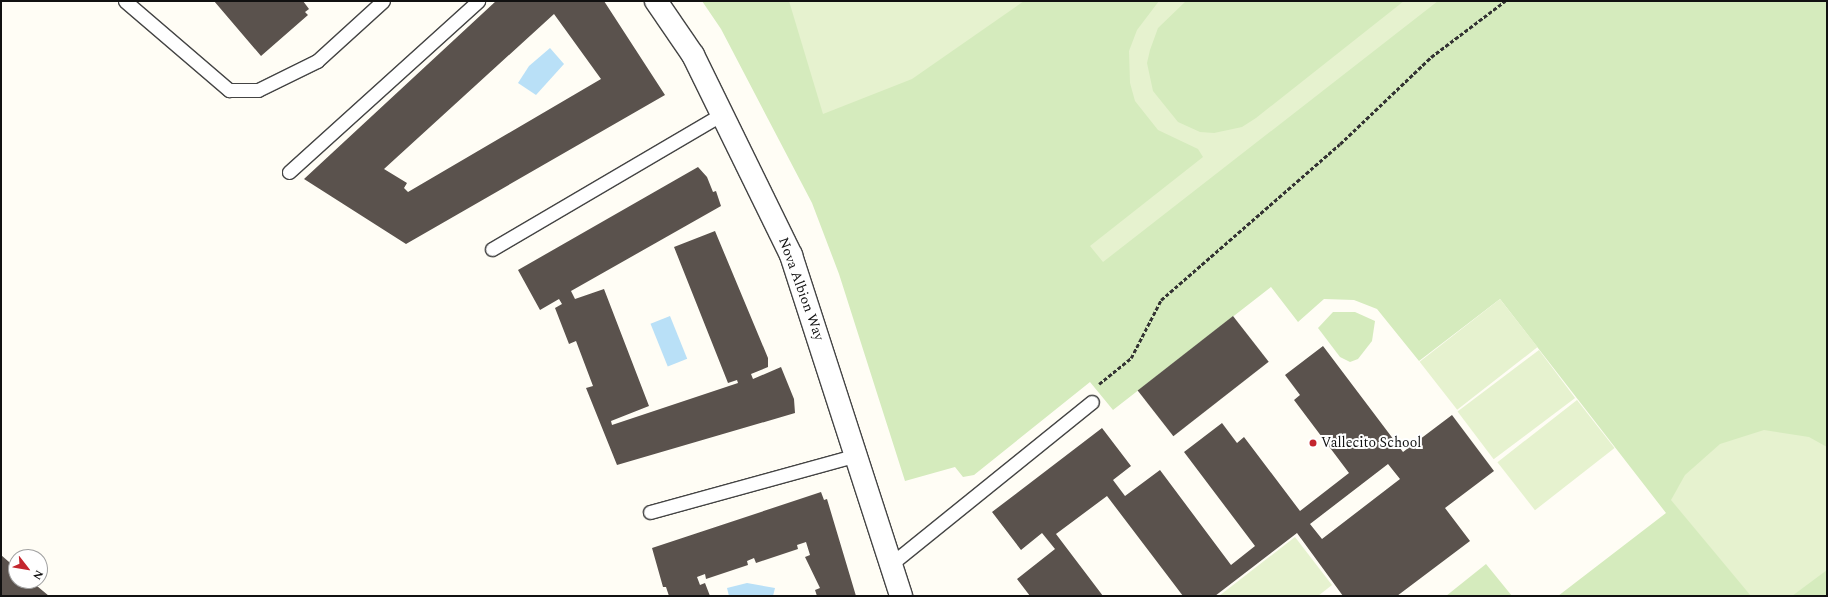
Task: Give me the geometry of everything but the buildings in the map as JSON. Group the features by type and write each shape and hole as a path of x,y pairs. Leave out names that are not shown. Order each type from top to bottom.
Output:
{"street":[{"name":"Nova Albion Way","path":"656,1 693,55 791,255 857,455 901,596"}],"lane":[{"path":"126,1 230,90 258,90 317,61 383,1"},
{"path":"289,172 478,1"},
{"path":"492,249 722,114"},
{"path":"891,564 1092,402"},
{"path":"650,512 857,455"}],"path":[{"path":"1092,402 1093,390 1131,358 1161,300 1340,144 1431,57 1505,1"}],"green space":[{"path":"702,1 1827,1 1827,596 1558,596 1666,513 1500,299 1419,361 1377,309 1354,300 1324,299 1298,322 1271,287 1113,410 1090,382 974,475 963,477 955,467 905,481 839,274 812,203 721,29"},
{"path":"789,1 1024,1 912,79 823,114"},
{"path":"1159,1 1186,1 1158,28 1147,63 1153,91 1178,122 1200,132 1214,133 1242,127 1256,118 1404,1 1438,1 1103,262 1090,246 1203,157 1198,149 1158,130 1135,101 1130,83 1129,51 1137,30"},
{"path":"1500,299 1538,347 1457,410 1420,362"},
{"path":"1333,312 1355,312 1375,321 1372,341 1358,359 1350,362 1340,357 1318,328"},
{"path":"1539,350 1575,398 1494,459 1458,411"},
{"path":"1577,400 1615,448 1535,510 1497,462"},
{"path":"1764,430 1809,437 1827,447 1827,570 1792,596 1751,596 1671,500 1685,475 1720,444"},
{"path":"1295,537 1332,585 1318,596 1219,596"},
{"path":"1486,564 1512,596 1446,596"}],"water":[{"path":"550,48 564,64 536,95 518,83 529,66"},
{"path":"670,316 687,359 668,367 651,324"},
{"path":"747,583 775,588 773,596 729,596 727,588"}],"place":[{"name":"Vallecito School","path":"1313,443"}]}
